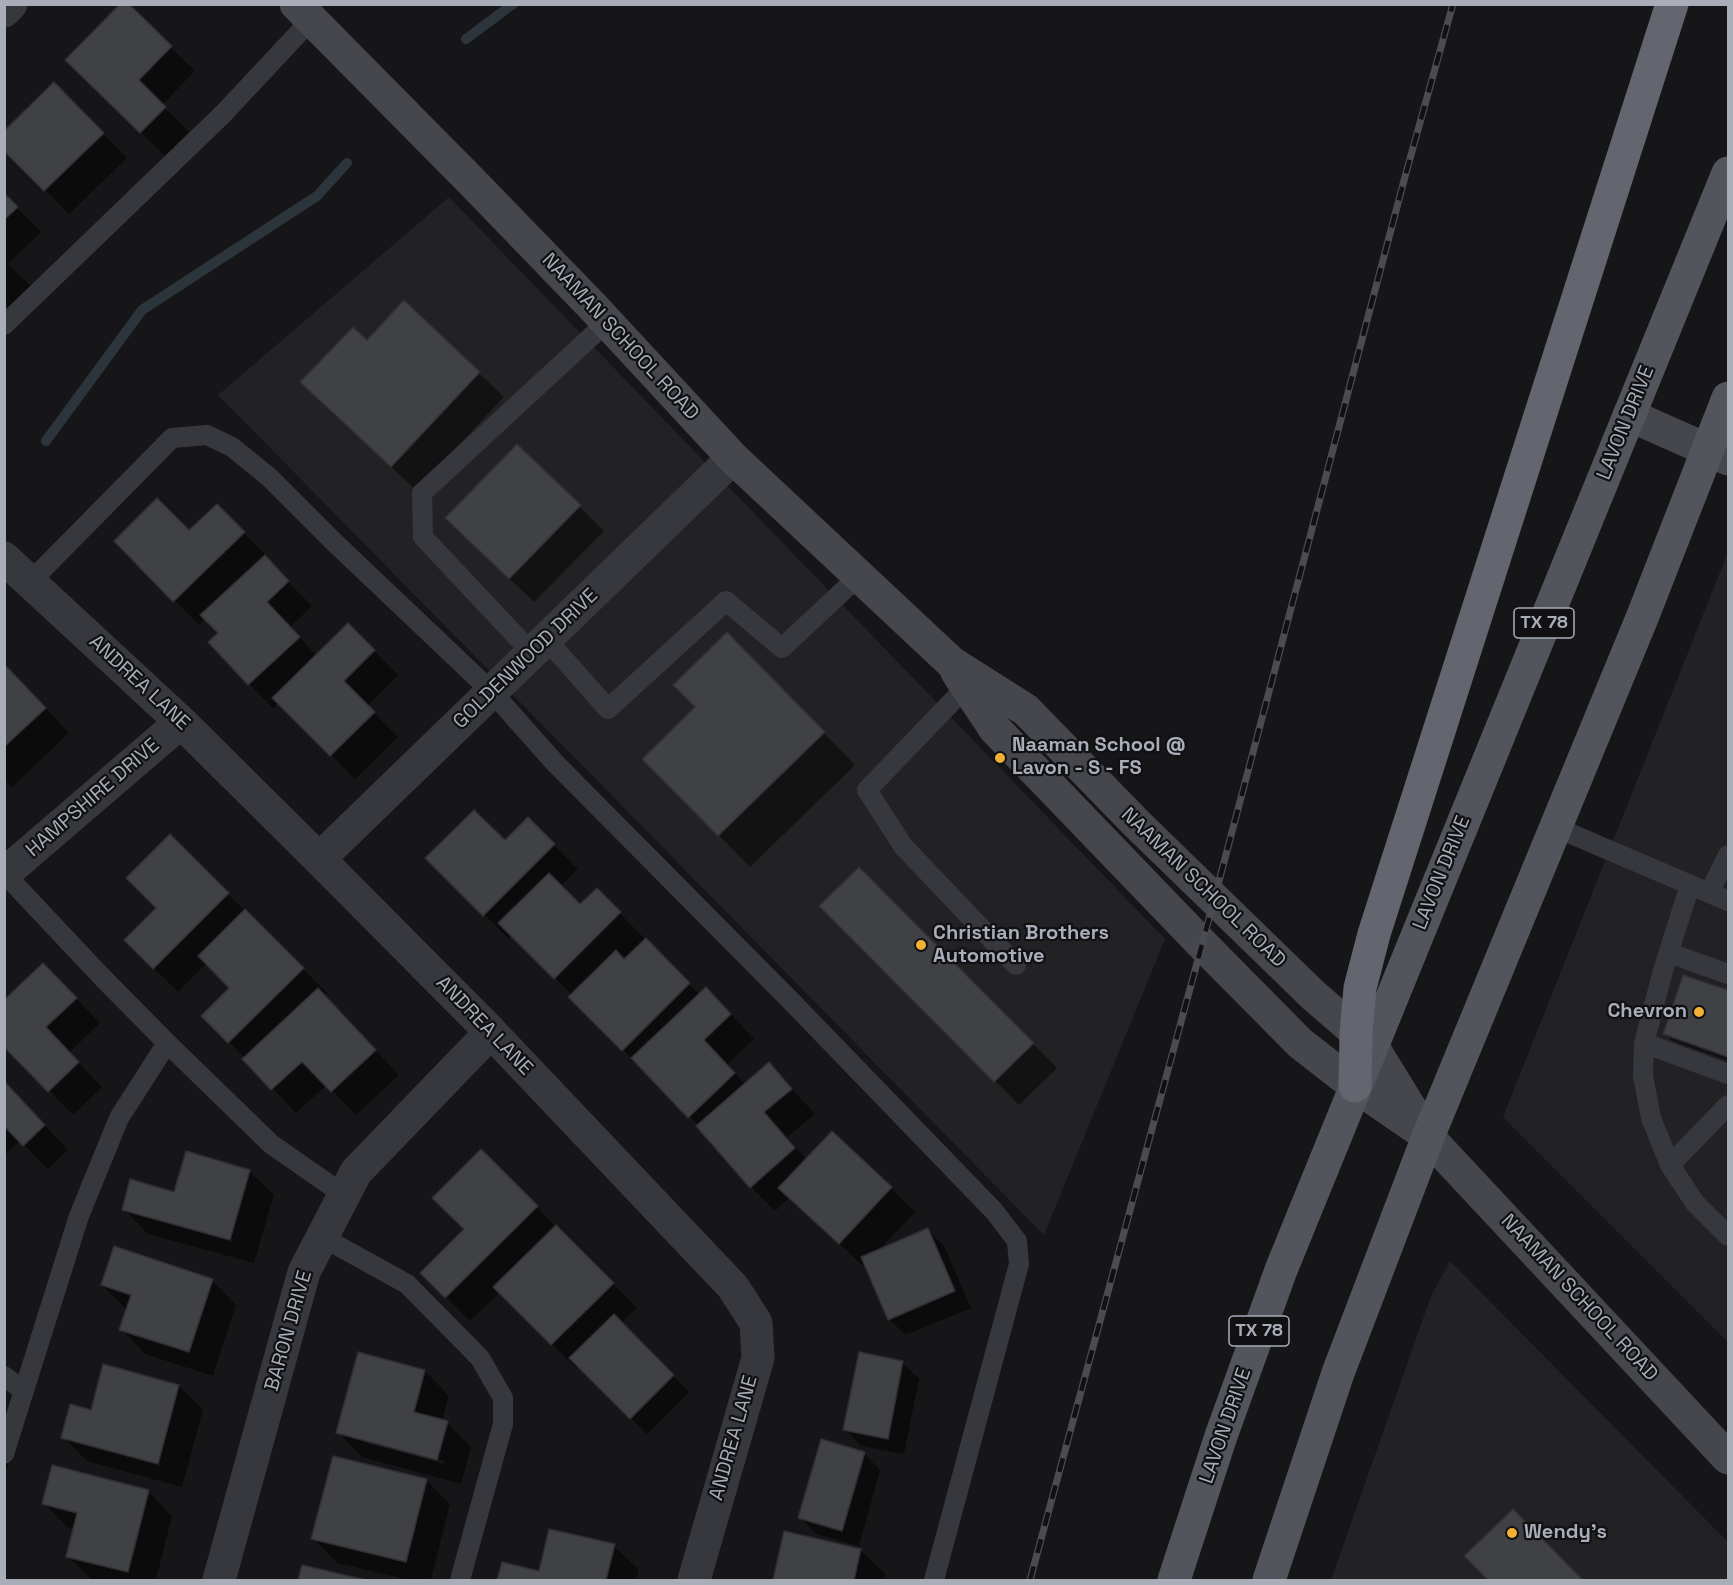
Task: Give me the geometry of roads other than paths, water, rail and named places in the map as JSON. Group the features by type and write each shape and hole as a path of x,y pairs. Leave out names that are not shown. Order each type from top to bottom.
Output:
{"highway":[{"path":"1355,1086 1364,1040 1360,988 1374,934 1672,4"}],"main road":[{"name":"NAAMAN SCHOOL ROAD","path":"304,12 474,184 734,458 959,674 995,729 1300,1043 1355,1086 1428,1137"},
{"name":"LAVON DRIVE","path":"1364,1040 1629,415 1728,173"},
{"path":"1269,1581 1338,1373 1428,1137 1642,618 1718,454 1728,398"},
{"path":"1629,415 1718,454"},
{"name":"NAAMAN SCHOOL ROAD","path":"959,674 1026,710 1151,838 1323,1005 1364,1040 1428,1137 1728,1458"},
{"name":"LAVON DRIVE","path":"1174,1581 1221,1436 1281,1270 1355,1086"}],"street":[{"path":"4,11 11,4"},
{"name":"GOLDENWOOD DRIVE","path":"319,859 734,458"},
{"name":"ANDREA LANE","path":"12,568 181,722 319,859 491,1032 733,1287 756,1323 758,1358 694,1581"},
{"name":"HAMPSHIRE DRIVE","path":"5,874 181,722"},
{"name":"BARON DRIVE","path":"219,1581 304,1272 356,1172 491,1032"}],"lane":[{"path":"4,325 223,114 304,12"},
{"path":"607,322 422,493 423,537 608,709 726,601 782,648 859,576"},
{"path":"12,568 172,438 207,435 232,447 269,477 492,692 555,763 791,1001 994,1211 1017,1241 1019,1264 934,1581"},
{"path":"959,674 867,790 903,846 1016,965"},
{"path":"1555,827 1728,901"},
{"path":"1709,893 1728,855"},
{"path":"5,874 100,975 271,1144 344,1195"},
{"path":"1690,885 1644,1042 1643,1076 1650,1118 1670,1166 1695,1203 1728,1236"},
{"path":"1669,953 1726,979"},
{"path":"1644,1042 1700,1055 1728,1074"},
{"path":"4,1454 79,1216 119,1118 167,1043"},
{"path":"1670,1166 1728,1105"},
{"path":"322,1237 407,1284 480,1358 503,1398 503,1424 460,1581"},
{"path":"4,1376 24,1391"}],"waterway":[{"path":"466,39 513,4"},
{"path":"46,441 142,310 317,196 347,163"}],"railway":[{"path":"1030,1580 1453,4"}],"place":[{"name":"Naaman School @ Lavon - S - FS","path":"1000,758"},
{"name":"Christian Brothers Automotive","path":"921,945"},
{"name":"Chevron","path":"1699,1012"},
{"name":"Wendy's","path":"1512,1533"}]}
